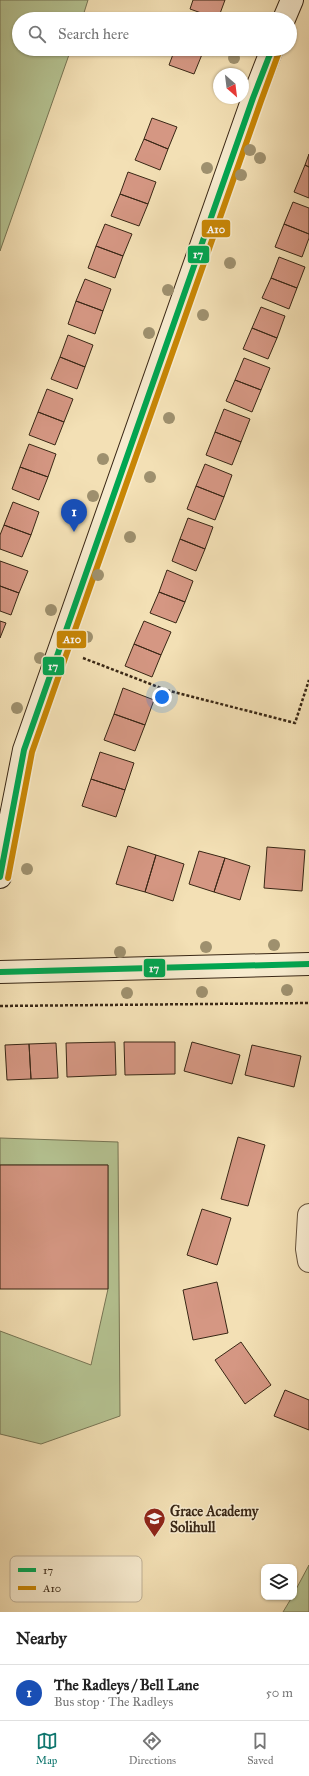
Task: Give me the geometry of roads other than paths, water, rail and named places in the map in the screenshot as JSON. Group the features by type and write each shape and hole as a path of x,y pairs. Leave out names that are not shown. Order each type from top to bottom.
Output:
{"street":[{"path":"287,12 292,0"},
{"path":"0,878 24,750 250,105 269,56"},
{"path":"0,972 309,964"},
{"path":"309,1214 306,1249 309,1261"}],"place":[{"name":"The Radleys / Bell Lane","path":"74,532"},
{"name":"Grace Academy Solihull","path":"154,1538"}]}
